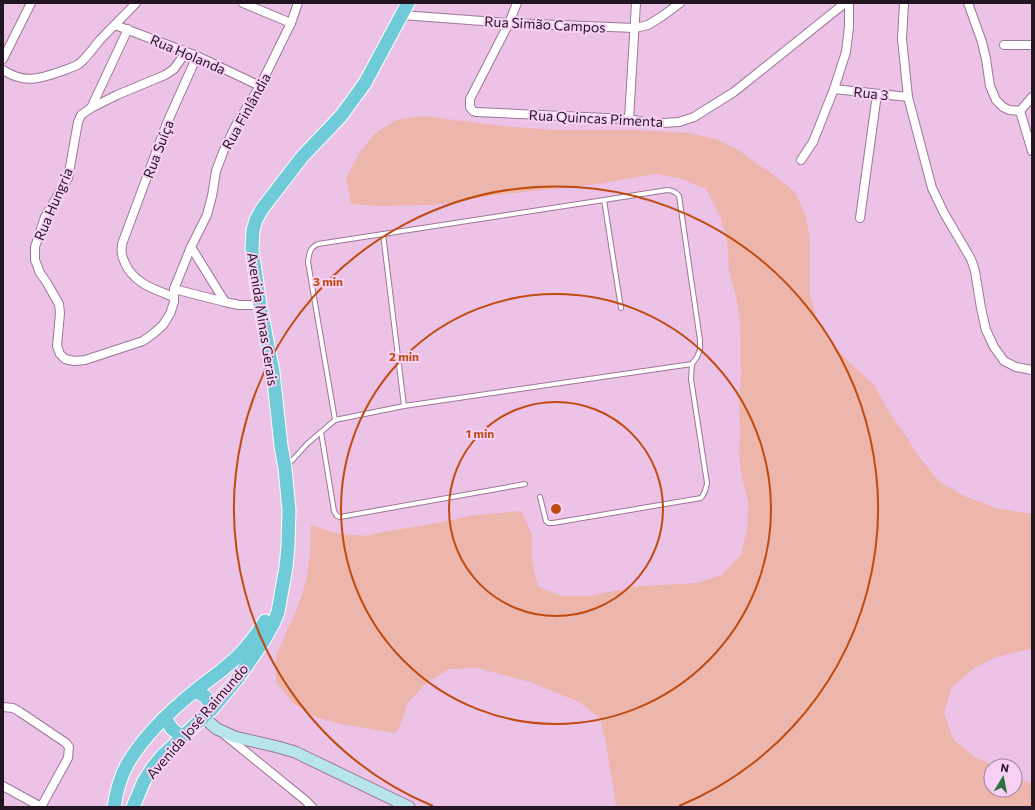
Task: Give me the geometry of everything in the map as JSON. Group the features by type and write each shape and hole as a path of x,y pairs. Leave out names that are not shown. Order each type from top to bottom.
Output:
{"main road":[{"name":"Avenida Minas Gerais","path":"283,588 288,546 289,510 273,372 260,305 252,249 253,230 262,209 302,157 341,116 365,83 408,3"},
{"name":"Avenida José Raimundo","path":"114,807 116,792 127,764 150,732 195,691 240,654 257,634 283,588"},
{"name":"Avenida José Raimundo","path":"134,807 144,781 153,767 162,756 208,713 238,678 263,642 278,612 283,588"},
{"path":"195,691 206,697 208,713"},
{"path":"165,718 172,729 183,737"}],"street":[{"path":"3,59 31,3"},
{"path":"3,70 8,74 19,78 29,79 43,78 78,65 90,54 99,41 136,3"},
{"path":"243,3 291,23"},
{"name":"Rua Finlândia","path":"174,293 191,247 207,216 216,172 224,150 236,125 260,86 291,23 298,3"},
{"path":"509,23 517,3"},
{"path":"629,119 636,3"},
{"name":"Rua Simão Campos","path":"402,15 509,23 635,28 648,25 680,3"},
{"name":"Rua Quincas Pimenta","path":"509,23 470,98 470,107 476,112 629,119 648,123 663,123 679,122 694,117 734,92 845,3"},
{"path":"801,160 813,142 834,89 846,52 849,27 849,3"},
{"path":"904,3 902,39 908,96 932,188 944,213 971,259 975,271 986,330 994,347 1004,361 1016,367 1032,370"},
{"path":"968,3 982,42 990,86 996,100 1003,107 1009,110 1020,111"},
{"name":"Rua Holanda","path":"115,24 197,56 260,86"},
{"path":"91,108 128,30"},
{"path":"1004,45 1032,44"},
{"name":"Rua Hungria","path":"174,293 174,302 170,314 163,325 142,341 85,360 74,361 65,359 60,354 58,346 60,313 59,304 40,274 35,260 35,247 45,217 68,178 78,122 81,115 91,108 117,95 165,75 174,69 186,52"},
{"name":"Rua Suíça","path":"174,293 152,289 139,281 125,264 122,255 122,244 167,123 197,56"},
{"name":"Rua 3","path":"834,89 908,96"},
{"path":"860,218 876,94"},
{"path":"1020,111 1032,97"},
{"path":"1020,111 1032,151"},
{"path":"191,247 225,302"},
{"path":"174,293 239,305 260,305"},
{"path":"3,708 13,708 20,712 66,743 69,747 68,758 41,807 3,786"},
{"path":"208,713 217,729 312,807"},
{"path":"217,729 235,737 295,752 409,807"},
{"path":"106,807 116,792"}],"lane":[{"path":"335,420 308,262 310,251 314,246 318,244 672,190 679,196 700,340 700,350 692,364 691,379 707,483 704,494 701,498 553,524 546,521 540,497"},
{"path":"604,200 620,308"},
{"path":"383,234 404,406"},
{"path":"285,468 307,444 335,420 404,406 692,364"},
{"path":"321,432 334,511 335,514 340,517 525,484"}],"shaded area":[{"path":"423,116 502,126 556,130 637,130 689,133 716,139 739,150 795,192 806,216 810,242 810,295 817,321 831,343 874,385 888,410 920,458 939,481 964,496 996,508 1032,513 1032,650 997,657 973,669 952,687 944,713 954,740 975,757 983,761 983,798 1023,798 1023,780 1032,784 1032,807 616,807 606,744 600,718 579,702 530,682 477,668 449,669 426,683 408,703 396,733 341,724 315,717 293,703 276,682 276,655 298,606 306,581 310,554 311,525 336,533 363,536 469,516 521,511 532,534 532,560 538,586 561,596 588,596 641,586 697,583 722,575 741,555 747,530 748,503 742,478 739,455 739,402 741,377 740,322 736,296 729,270 727,242 720,216 706,189 682,179 655,174 599,184 488,196 433,205 377,206 351,204 346,178 358,155 374,134 396,120"}]}
